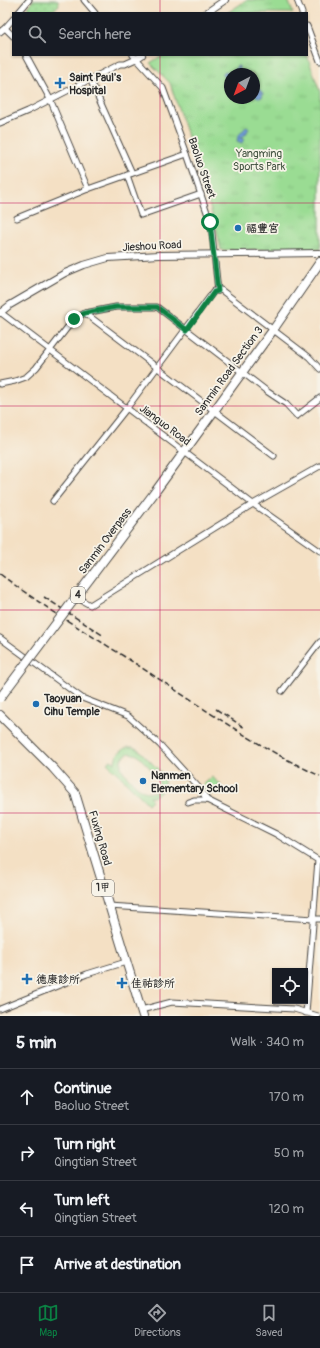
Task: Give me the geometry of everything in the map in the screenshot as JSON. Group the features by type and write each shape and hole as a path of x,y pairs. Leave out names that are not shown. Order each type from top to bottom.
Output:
{"main road":[{"name":"Sanmin Road Section 3","path":"155,492 273,330 320,262"},
{"name":"Sanmin Overpass","path":"0,698 155,492"},
{"name":"Fuxing Road","path":"0,715 53,768 75,793 142,1013"}],"street":[{"path":"19,12 29,0"},
{"path":"84,0 94,12"},
{"path":"207,12 225,0"},
{"path":"297,0 302,12"},
{"path":"0,32 6,28 12,20"},
{"path":"6,28 12,35"},
{"path":"308,29 320,61"},
{"path":"27,56 50,99 88,189"},
{"path":"0,124 120,64 125,64 137,56"},
{"name":"Baoluo Street","path":"137,56 163,88 201,194 211,224 218,291"},
{"path":"90,79 132,173"},
{"path":"17,218 88,189 187,154"},
{"path":"127,175 141,215 201,194"},
{"name":"Jieshou Road","path":"1,314 10,305 65,273 98,260 158,255 320,253"},
{"path":"53,501 158,368 214,292 221,290 309,357 320,369"},
{"path":"0,384 16,381 26,377 36,368 74,319 85,313 116,307 157,307 286,404 297,416 320,398"},
{"path":"85,313 274,456"},
{"name":"Jianguo Road","path":"1,314 50,349 252,504 320,551"},
{"path":"81,600 90,605 252,504 320,466"},
{"path":"0,638 82,698 128,716 160,745 207,800"},
{"path":"282,692 320,642"},
{"path":"188,802 194,800 207,800 276,834 318,860 306,1013"},
{"path":"109,906 320,919"},
{"path":"0,1009 87,974 126,962"},
{"path":"142,1013 172,1002 294,1009 318,1016"}],"green space":[{"path":"33,0 58,0 59,5 51,12 32,12 28,7"},
{"path":"247,0 288,0 293,12 229,12"},
{"name":"Yangming Sports Park","path":"161,56 307,56 320,92 320,249 221,250 215,223 170,83 150,63"},
{"path":"133,747 139,750 162,773 164,778 164,787 162,791 153,797 149,797 152,800 148,804 107,763 111,760 115,763 117,755 125,748","holes":["130,753 137,755 158,777 159,786 154,792 143,791 121,768 121,759 127,754"]},
{"path":"212,777 221,785 209,796 203,792 201,787"}],"water":[{"path":"260,90 263,93 262,97 260,98"},
{"path":"247,126 249,128 246,134 241,138 244,140 242,143 237,141 238,136"}],"tunnel":[{"path":"70,594 78,598"}],"railway":[{"path":"0,574 50,609 249,738 320,776"},
{"path":"44,597 104,636"},
{"path":"216,709 245,728"}],"place":[{"name":"Saint Paul's Hospital","path":"60,83"},
{"name":"福豐宮","path":"238,228"},
{"name":"Taoyuan Cihu Temple","path":"36,704"},
{"name":"Nanmen Elementary School","path":"143,781"},
{"name":"德康診所","path":"27,979"},
{"name":"佳祐診所","path":"122,983"}],"route":[{"path":"74,319 85,313 116,307 157,307 187,330 214,292 218,291 210,222"}]}
